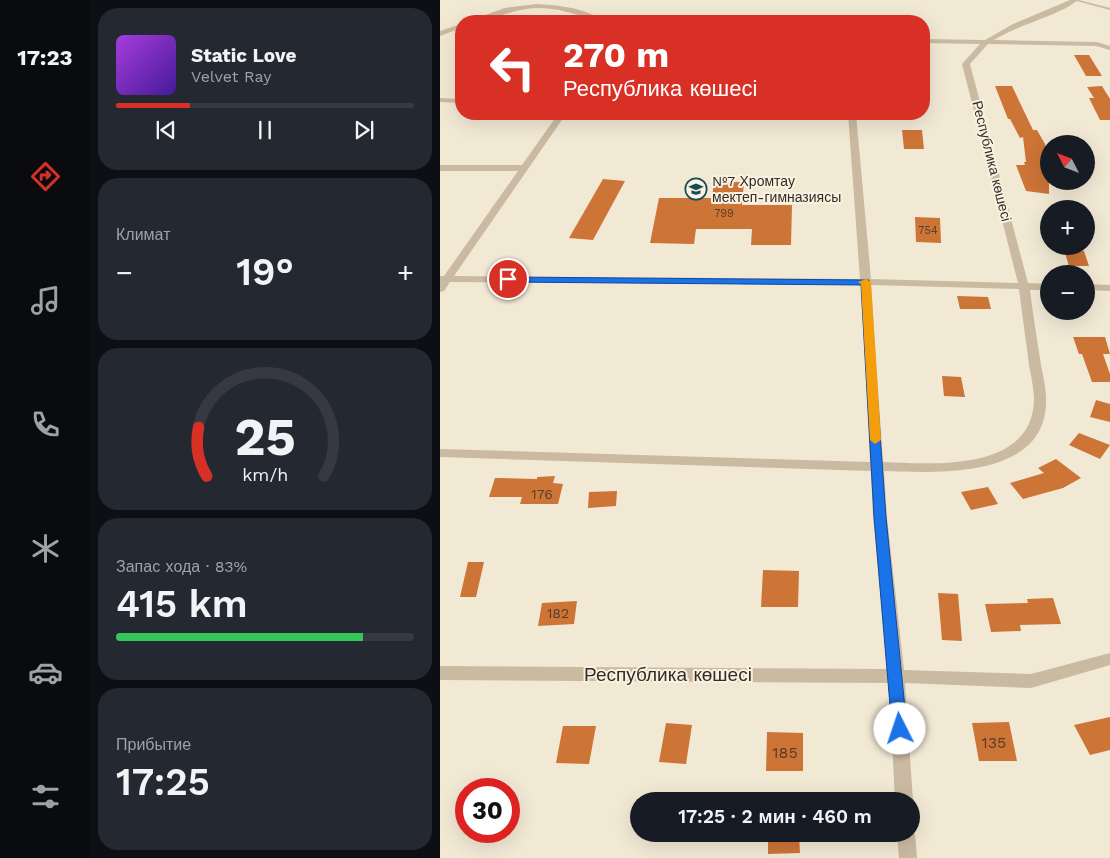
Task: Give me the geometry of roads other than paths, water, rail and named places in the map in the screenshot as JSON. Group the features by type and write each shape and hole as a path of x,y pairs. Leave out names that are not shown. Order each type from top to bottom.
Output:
{"street":[{"path":"513,0 521,6"},
{"name":"Республика көшесі","path":"440,453 877,468 972,466 995,461 1032,434 1040,417 1040,399 1024,287 966,64 974,52 1001,30 1056,10 1075,0"},
{"path":"487,15 521,6 564,9 582,15"},
{"path":"440,25 455,27"},
{"path":"440,34 455,28"},
{"path":"930,41 1110,44"},
{"path":"1097,44 1110,48"},
{"path":"440,100 455,101"},
{"path":"440,289 444,279 558,120"},
{"path":"852,120 866,282 877,468 896,676 903,792"},
{"path":"440,168 524,168"},
{"path":"444,279 866,282 1040,287"},
{"path":"1095,287 1110,288"},
{"name":"Республика көшесі","path":"440,673 896,676 1031,682 1110,659"},
{"path":"907,842 908,858"}],"lane":[{"path":"1075,0 1110,9"}],"place":[{"name":"№7 Хромтау мектеп-гимназиясы","path":"696,189"}]}
